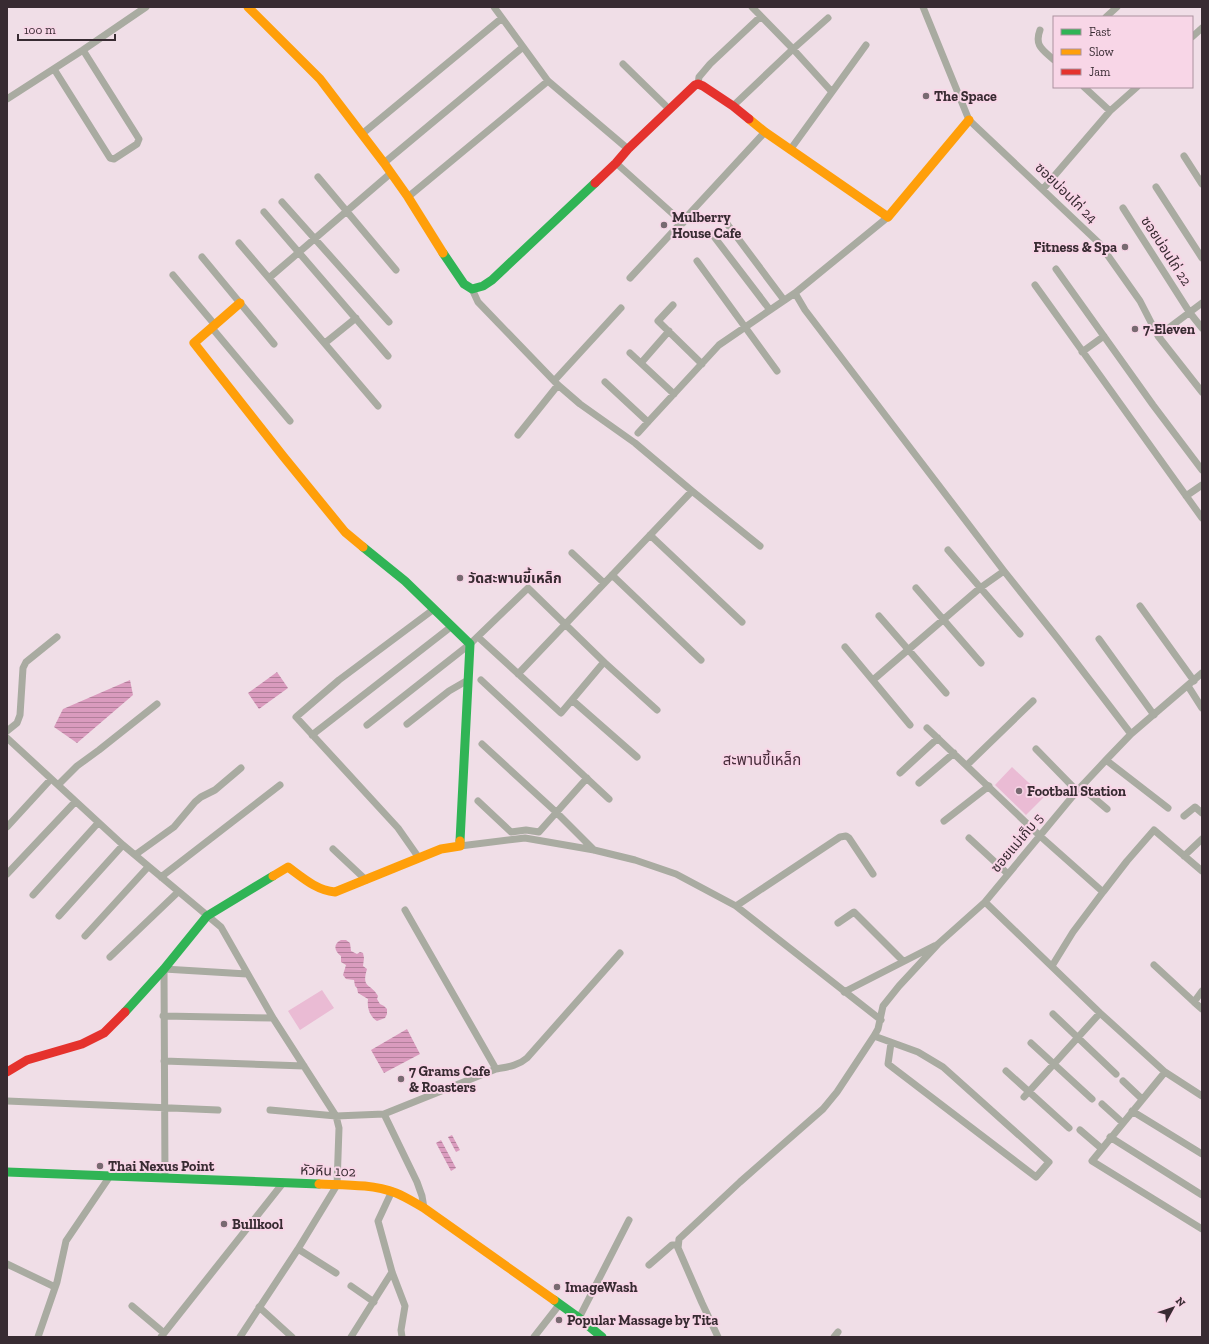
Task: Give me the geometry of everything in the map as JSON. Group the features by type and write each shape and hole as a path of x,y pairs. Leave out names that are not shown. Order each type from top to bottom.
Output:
{"street":[{"path":"7,100 146,7"},
{"path":"248,7 320,79 384,163 408,197 457,275 464,284 472,289 478,302 556,383 580,404 635,443 760,546"},
{"path":"494,7 548,80 628,149"},
{"path":"752,7 832,92"},
{"path":"638,433 719,345 795,293 888,217 969,120 923,7"},
{"path":"1107,16 1117,7"},
{"path":"698,84 699,77 710,64 760,17"},
{"path":"362,134 502,18"},
{"path":"733,106 828,18"},
{"path":"1193,36 1202,28"},
{"path":"1040,30 1037,39 1038,46 1053,59"},
{"path":"790,150 866,45"},
{"path":"384,163 523,47"},
{"path":"54,69 110,158 114,158 137,144 139,139 83,50"},
{"path":"623,64 669,109"},
{"path":"408,197 548,80"},
{"path":"472,289 483,286 492,280 616,163 628,149 692,87 698,84 733,106 790,150 888,217"},
{"path":"1085,88 1110,111"},
{"path":"1042,188 1110,111 1136,88"},
{"name":"ซอยบ่อนไก่ 24","path":"969,120 1099,243 1140,301 1158,336 1202,392"},
{"path":"630,278 683,223 765,132"},
{"path":"1184,156 1202,184"},
{"path":"616,163 683,223"},
{"path":"269,278 391,173"},
{"path":"318,177 396,270"},
{"path":"1156,187 1202,258"},
{"path":"282,202 390,322"},
{"name":"ซอยบ่อนไก่ 22","path":"1123,208 1190,313 1202,328"},
{"path":"264,212 388,356"},
{"path":"725,222 784,300"},
{"path":"712,234 770,310"},
{"path":"240,243 378,406"},
{"path":"202,257 274,344"},
{"path":"697,261 777,371"},
{"path":"1056,269 1202,470"},
{"path":"173,275 290,421"},
{"path":"1035,285 1202,518"},
{"path":"795,293 805,310 1004,571 1060,640 1131,734"},
{"path":"240,303 194,343 345,532 405,581 470,644 460,846"},
{"path":"1158,336 1202,303"},
{"path":"673,305 658,321 702,364"},
{"path":"518,435 556,383 621,308"},
{"path":"325,344 356,318"},
{"path":"641,363 669,331"},
{"path":"1082,352 1104,336"},
{"path":"630,353 674,394"},
{"path":"605,382 648,422"},
{"path":"1186,496 1202,485"},
{"path":"518,674 692,491"},
{"path":"650,535 742,622"},
{"path":"948,550 1020,634"},
{"path":"572,553 604,583"},
{"path":"873,680 980,588 1004,571"},
{"path":"612,575 701,660"},
{"path":"367,725 470,644 528,588 604,662 657,710"},
{"path":"916,588 982,663"},
{"path":"1140,606 1191,683 1202,708"},
{"path":"419,858 398,828 296,719 296,716 339,680 434,608"},
{"path":"879,616 946,693"},
{"path":"312,735 452,626"},
{"path":"7,731 17,723 20,715 23,668 26,662 57,637"},
{"path":"478,637 561,713 604,662"},
{"path":"1099,639 1154,715"},
{"path":"845,648 910,725"},
{"name":"ซอยแม่เก็บ 5","path":"678,1245 679,1239 686,1231 823,1110 837,1092 874,1036 881,1020 883,1006 899,986 938,944 984,902 1079,789 1131,734 1202,673"},
{"path":"407,724 449,691 468,680"},
{"path":"481,680 609,799"},
{"path":"572,700 637,757"},
{"path":"967,766 1033,701"},
{"path":"58,785 77,766 157,704"},
{"path":"928,728 1040,836 1102,892"},
{"path":"7,738 98,823 148,867 221,927 273,1018 336,1116 339,1128 337,1184 298,1249 240,1337"},
{"path":"900,773 938,738"},
{"path":"482,744 556,812 594,850"},
{"path":"1036,748 1079,789 1107,809"},
{"path":"919,783 954,753"},
{"path":"1106,760 1168,808"},
{"path":"135,855 174,827 195,802 201,797 215,790 241,768"},
{"path":"478,801 511,832 526,830 539,832 587,778"},
{"path":"7,827 51,779"},
{"path":"161,877 280,785"},
{"path":"944,821 988,786"},
{"path":"7,874 76,802"},
{"path":"1184,816 1195,807 1202,812"},
{"path":"33,895 98,823"},
{"path":"1052,966 1102,892 1154,830 1202,871"},
{"path":"736,906 840,836 846,836 849,838 873,874"},
{"path":"7,1072 28,1060 82,1044 104,1033 164,969 207,916 288,867 319,888 327,892 334,892 441,849 525,838 594,850 635,860 676,874 736,906 881,1020"},
{"path":"969,838 1008,874"},
{"path":"1184,856 1202,839"},
{"path":"59,916 123,845"},
{"path":"333,849 366,880"},
{"path":"85,936 148,867"},
{"path":"110,956 178,892"},
{"path":"984,902 1100,1013 1165,1072 1202,1096"},
{"path":"405,910 496,1070"},
{"path":"838,923 854,912 903,961"},
{"path":"844,992 938,944"},
{"path":"270,1110 336,1116 384,1114 496,1070 521,1063 620,953"},
{"path":"1154,965 1202,1009"},
{"path":"164,969 247,974"},
{"path":"164,969 163,1016 165,1178"},
{"path":"1194,1002 1202,991"},
{"path":"1027,1094 1100,1013"},
{"path":"1053,1014 1116,1074"},
{"path":"163,1016 273,1018"},
{"path":"874,1036 918,1052 943,1067 1049,1162 1036,1177 888,1064 891,1043"},
{"path":"1031,1043 1092,1099"},
{"path":"164,1061 304,1066"},
{"path":"1006,1071 1027,1094 1068,1128"},
{"path":"1165,1072 1110,1137 1092,1161 1202,1229"},
{"path":"1123,1081 1142,1099"},
{"path":"7,1101 218,1110"},
{"path":"1102,1104 1123,1122"},
{"path":"1132,1111 1202,1154"},
{"path":"384,1114 417,1182 424,1208"},
{"path":"1080,1130 1101,1148"},
{"path":"1110,1137 1202,1195"},
{"name":"หัวหิน 102","path":"7,1172 337,1184 365,1186 392,1191 407,1197 424,1208 579,1318 602,1337"},
{"path":"38,1337 55,1287 66,1240 110,1176"},
{"path":"132,1306 163,1335 283,1183"},
{"path":"392,1191 378,1222 392,1272 405,1306 401,1330 402,1337"},
{"path":"579,1318 629,1220"},
{"path":"649,1265 672,1245 678,1245 718,1337"},
{"path":"298,1249 336,1273"},
{"path":"7,1264 55,1287"},
{"path":"351,1337 392,1272"},
{"path":"351,1286 374,1302"},
{"path":"534,1337 559,1305"},
{"path":"259,1307 292,1337"}],"shaded area":[{"path":"277,672 288,688 259,709 248,693"},
{"path":"130,680 133,695 77,743 54,727 63,709"},
{"name":"Football Station","path":"1012,767 1044,797 1026,815 995,785"},
{"path":"341,940 346,940 350,943 351,951 357,954 360,952 363,953 363,966 367,969 365,975 366,983 378,996 377,999 380,1004 387,1009 385,1018 377,1021 372,1017 369,1011 368,999 358,993 354,980 346,979 343,975 346,965 341,962 341,956 335,948 337,943"},
{"path":"322,990 334,1008 300,1030 288,1011"},
{"path":"407,1029 420,1054 384,1073 371,1050"},
{"path":"452,1135 460,1150 456,1152 448,1137"},
{"path":"441,1140 456,1168 451,1171 436,1143"}],"traffic: fast":[{"path":"443,253 464,284 472,289 483,286 492,280 595,183"},
{"path":"363,547 405,581 470,644 460,841"},
{"path":"125,1012 164,969 207,916 273,876"},
{"path":"7,1172 319,1184"},
{"path":"554,1300 602,1337"}],"traffic: slow":[{"path":"248,7 320,79 384,163 408,197 443,253"},
{"path":"749,119 765,132 888,217 969,120"},
{"path":"240,303 194,343 345,532 363,547"},
{"path":"273,876 288,867 316,886 335,892 441,849 460,846 460,841"},
{"path":"319,1184 368,1186 387,1190 403,1196 424,1208 554,1300"}],"traffic: jam":[{"path":"595,183 695,85 698,84 703,86 733,106 749,119"},
{"path":"7,1072 27,1060 82,1044 104,1033 125,1012"}],"place":[{"name":"The Space","path":"926,96"},
{"name":"Mulberry House Cafe","path":"664,225"},
{"name":"Fitness & Spa","path":"1125,247"},
{"name":"7-Eleven","path":"1135,329"},
{"name":"วัดสะพานขี้เหล็ก","path":"460,578"},
{"name":"Football Station","path":"1019,791"},
{"name":"7 Grams Cafe & Roasters","path":"401,1079"},
{"name":"Thai Nexus Point","path":"100,1166"},
{"name":"Bullkool","path":"224,1224"},
{"name":"ImageWash","path":"557,1287"},
{"name":"Popular Massage by Tita","path":"559,1320"}],"district":[{"name":"สะพานขี้เหล็ก","path":"762,760"}]}
